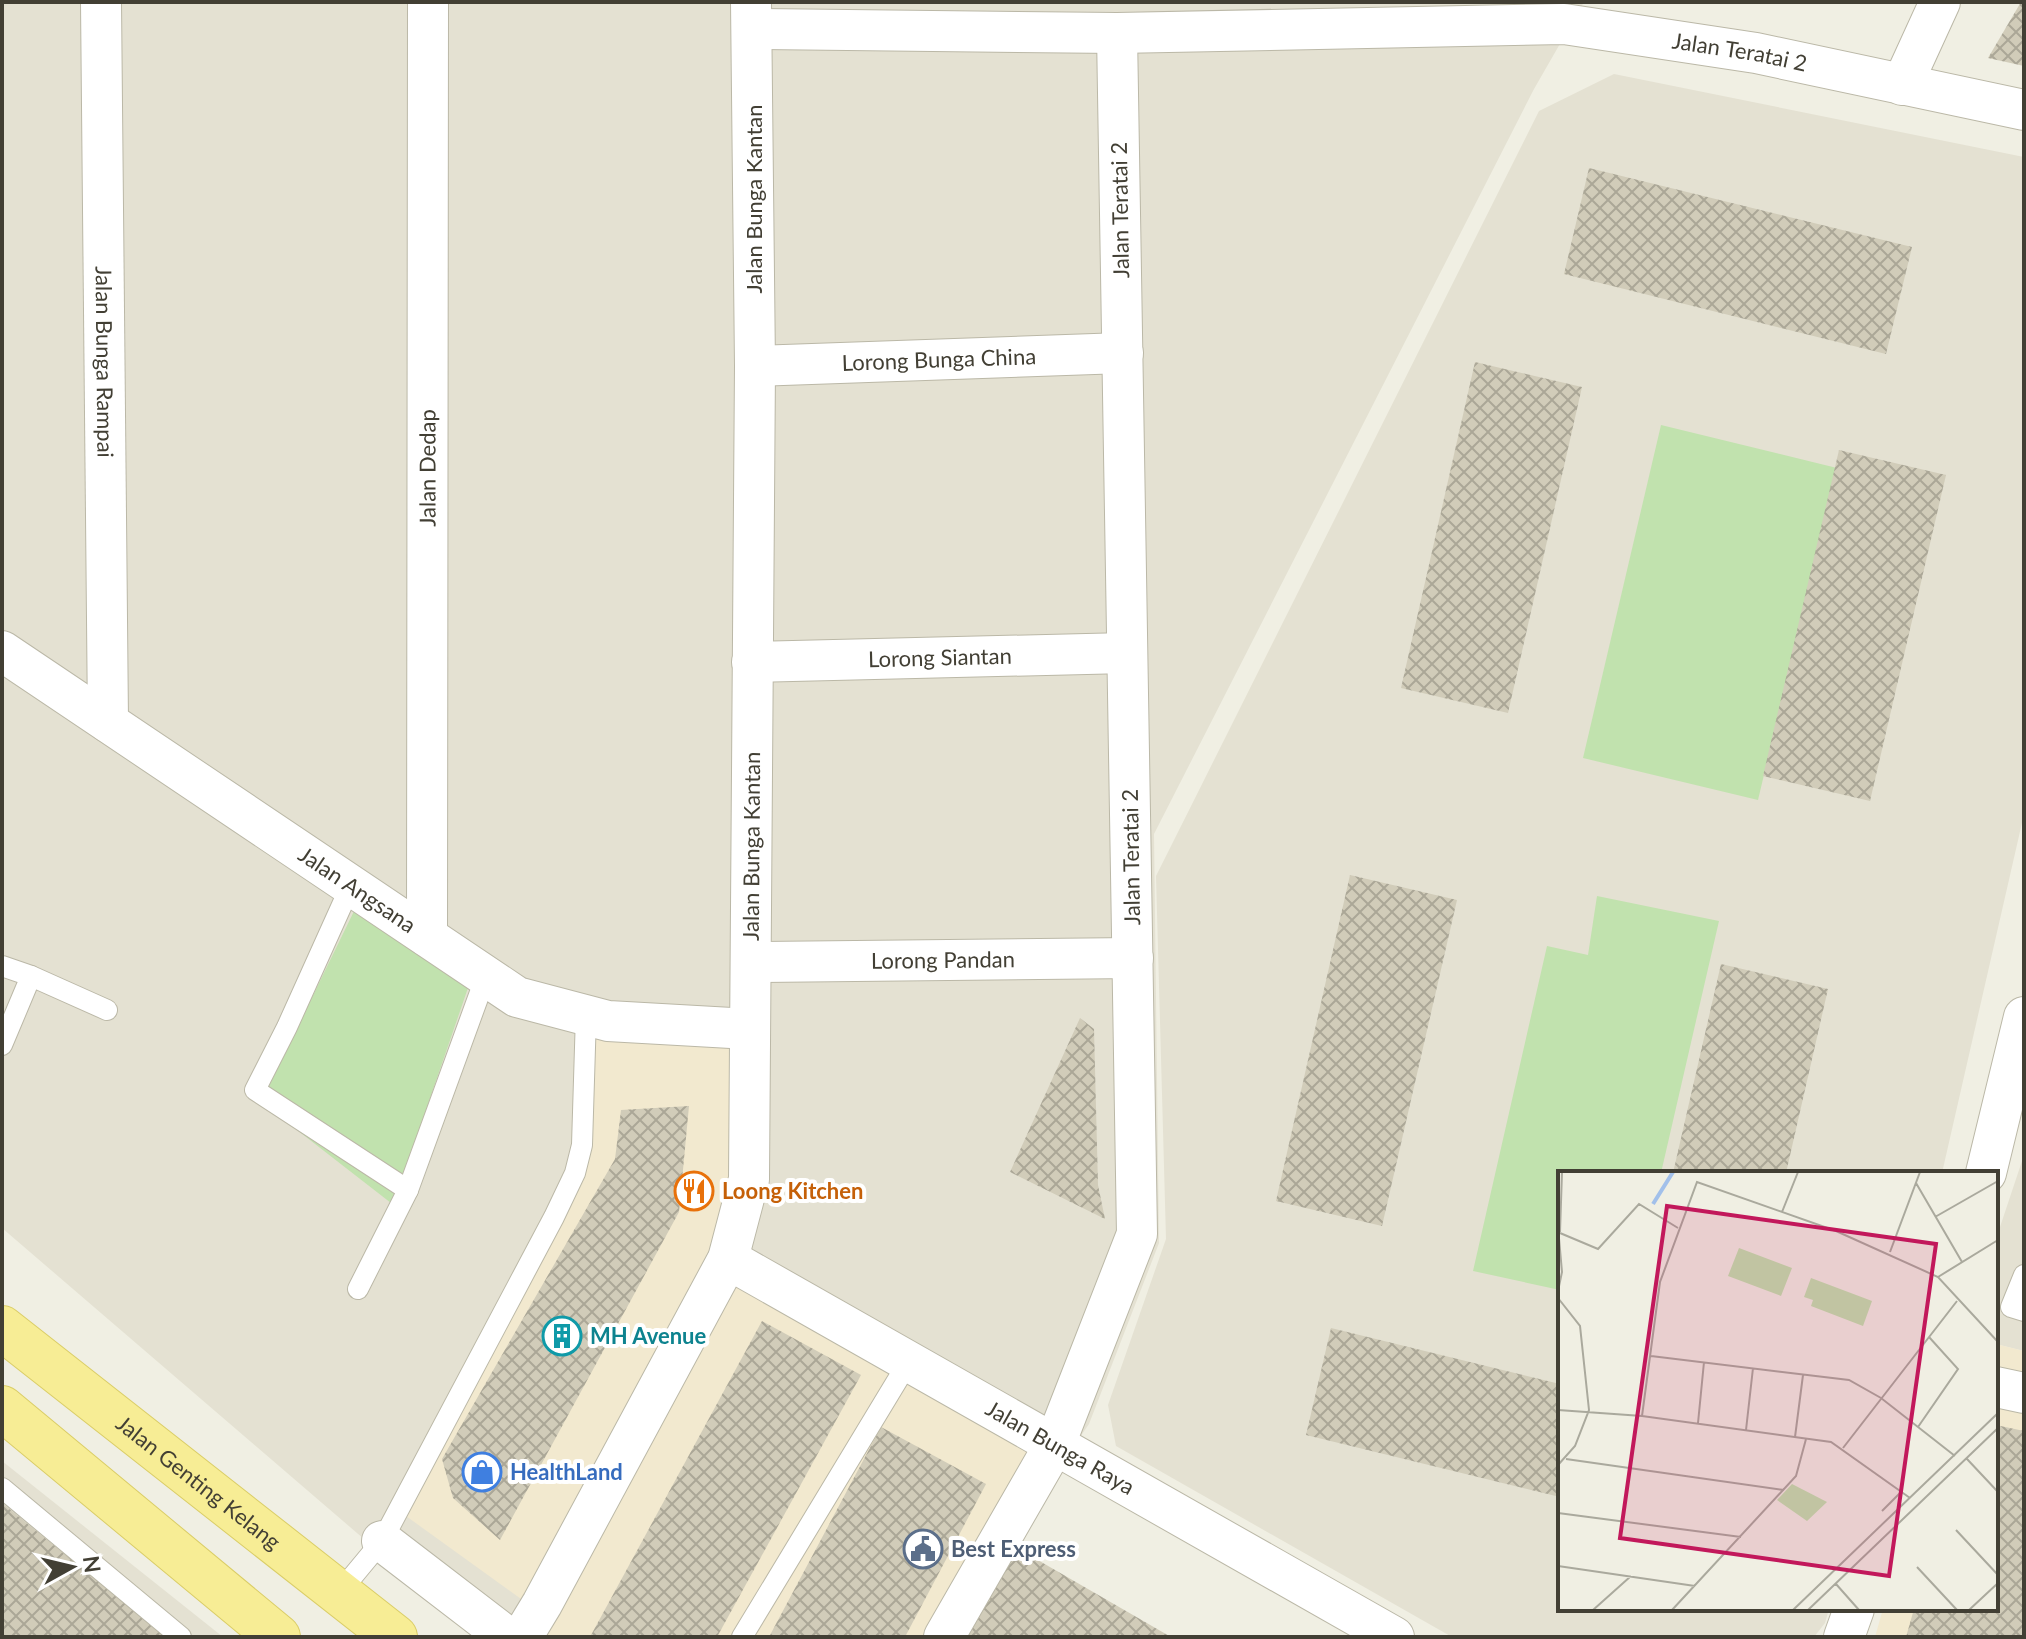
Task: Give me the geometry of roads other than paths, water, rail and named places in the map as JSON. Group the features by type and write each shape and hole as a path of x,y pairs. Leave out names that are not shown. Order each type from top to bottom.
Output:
{"main road":[{"name":"Jalan Genting Kelang","path":"2,1328 395,1637"},
{"path":"2,1408 273,1635"}],"street":[{"name":"Jalan Bunga Rampai","path":"101,2 108,722"},
{"name":"Jalan Dedap","path":"427,936 428,2"},
{"path":"1902,85 1940,2"},
{"name":"Jalan Teratai 2","path":"752,16 1117,33 1564,24 1756,53 2024,110"},
{"name":"Jalan Bunga Kantan","path":"522,1637 728,1259 749,1179 755,366 752,16"},
{"name":"Jalan Teratai 2","path":"944,1637 1055,1444 1137,1234 1117,33"},
{"name":"Lorong Bunga China","path":"755,366 1123,353"},
{"name":"Jalan Angsana","path":"2,651 517,997 608,1021 749,1029"},
{"name":"Lorong Siantan","path":"752,662 1127,653"},
{"name":"Lorong Pandan","path":"751,962 1133,958"},
{"path":"1987,1171 2017,1077 2023,1029"},
{"name":"Jalan Bunga Raya","path":"728,1259 1394,1637"},
{"path":"1998,1387 2024,1393"},
{"path":"382,1541 507,1637"},
{"path":"1844,1637 1853,1611"}],"lane":[{"path":"351,885 255,1090 408,1190"},
{"path":"2,966 107,1010"},
{"path":"2,1045 31,976"},
{"path":"358,1289 408,1190 486,976"},
{"path":"338,1594 382,1541 575,1173 582,1145 586,1015"},
{"path":"2024,1275 2011,1307 2024,1311"},
{"path":"742,1637 909,1361"},
{"path":"2,1488 181,1637"}],"place":[{"name":"Loong Kitchen","path":"694,1191"},
{"name":"MH Avenue","path":"562,1336"},
{"name":"HealthLand","path":"482,1472"},
{"name":"Best Express","path":"923,1549"}]}
